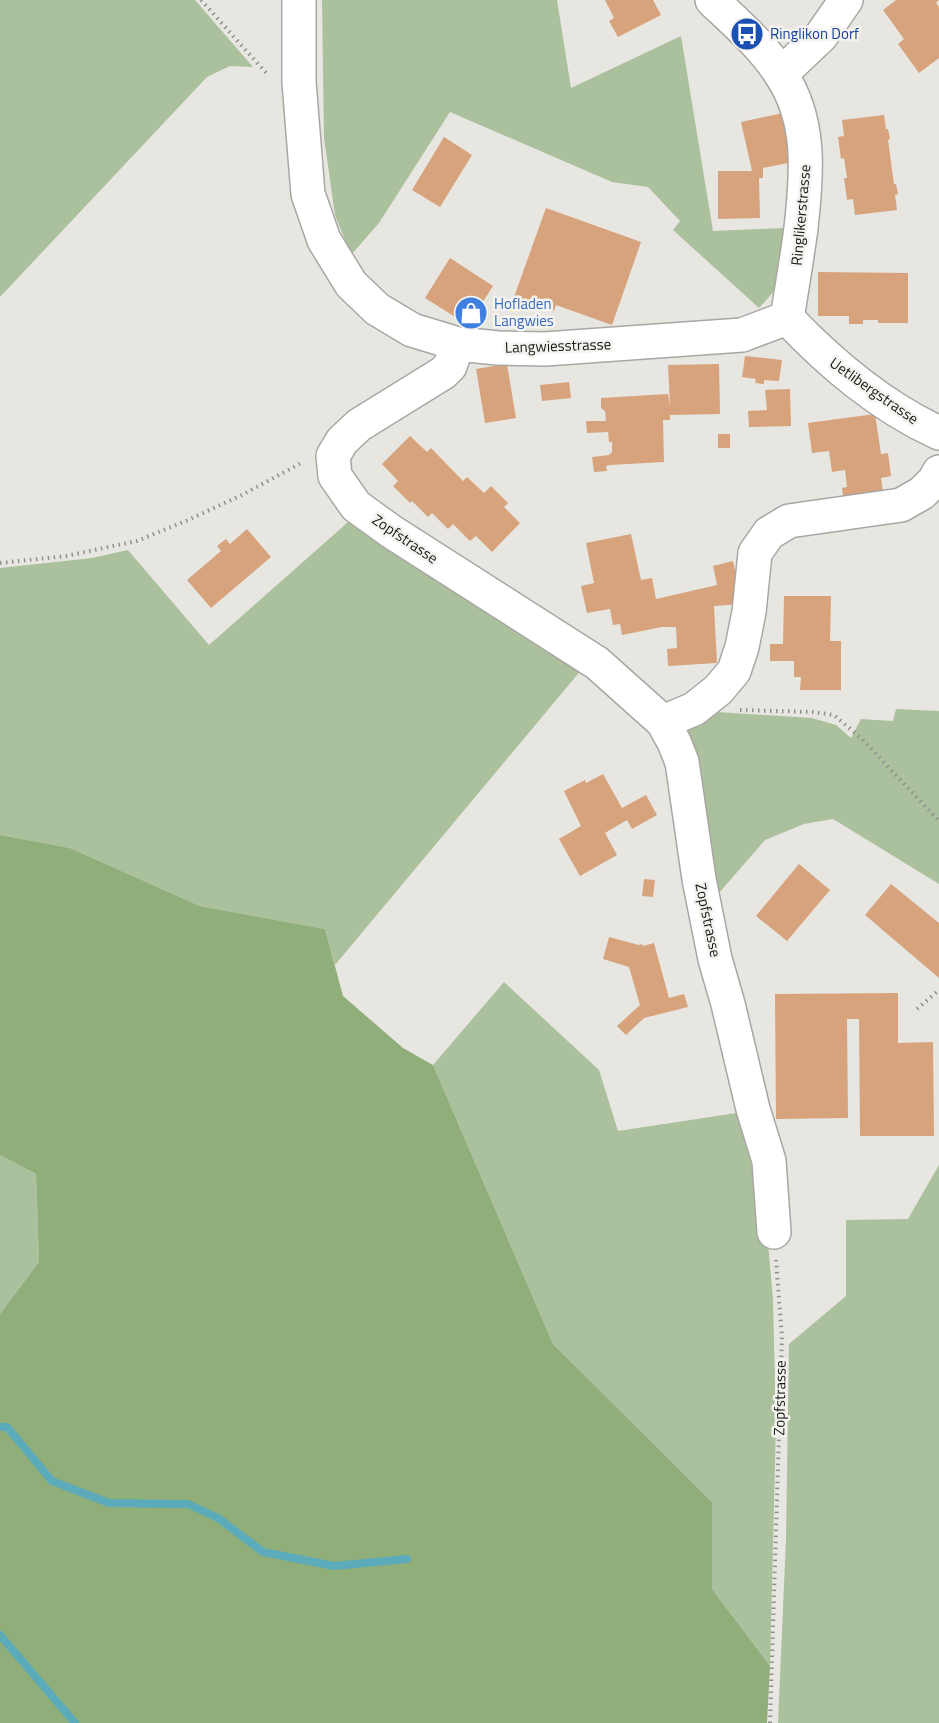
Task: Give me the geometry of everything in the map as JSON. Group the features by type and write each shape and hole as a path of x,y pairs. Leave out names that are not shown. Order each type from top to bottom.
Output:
{"street":[{"name":"Langwiesstrasse","path":"299,0 299,82 308,195 324,240 351,284 377,309 412,330 458,344 498,348 545,349 742,336 787,318"},
{"name":"Ringlikerstrasse","path":"712,0 758,45 781,75 790,90 803,128 806,184 787,318"},
{"path":"781,75 821,36 846,0"},
{"name":"Uetlibergstrasse","path":"787,318 815,348 846,374 885,403 939,433"},
{"path":"333,456 342,441 359,426 443,374 450,366 458,344"},
{"name":"Zopfstrasse","path":"333,456 335,476 356,506 392,532 597,663 663,722 682,762 699,879 715,958 753,1109 769,1161 774,1232"},
{"path":"663,722 694,709 718,690 734,671 742,647 755,553 769,533 789,521 901,505 922,493 939,472"}],"path":[{"path":"201,0 260,67 301,108"},
{"path":"0,563 66,556 137,541 240,496 309,459 333,456"},
{"path":"694,709 813,712 834,715 862,739 939,821"},
{"path":"917,1009 939,990"},
{"name":"Zopfstrasse","path":"771,1723 782,1337 774,1232"}],"green space":[{"path":"0,0 195,0 253,67 230,66 207,77 0,297"},
{"path":"322,0 557,0 571,88 681,36 713,231 784,228 783,281 759,308 673,230 680,221 648,187 612,182 450,112 379,223 351,255 335,215 324,138"},
{"path":"356,515 587,663 335,965 325,929 200,906 70,848 0,835 0,568 92,558 128,550 209,645"},
{"path":"896,709 939,711 939,884 833,819 804,824 765,840 712,901 682,727 694,716 717,712 812,718 836,725 851,738 861,719 893,721"},
{"path":"0,835 70,848 200,906 325,929 343,996 403,1048 433,1065 553,1344 712,1502 712,1589 770,1666 767,1723 0,1723 0,1314 39,1262 36,1174 0,1155"},
{"path":"504,982 599,1070 618,1131 743,1112 761,1163 773,1300 776,1425 770,1666 712,1589 712,1502 553,1344 433,1065"},
{"path":"0,1155 36,1174 39,1262 0,1314"},
{"path":"939,1165 939,1723 778,1723 786,1539 789,1344 846,1296 846,1220 908,1219"}],"building":[{"path":"605,0 653,0 661,15 618,37 609,21 614,18"},
{"path":"896,0 939,0 936,3 939,7 939,58 919,73 898,44 904,39 883,10"},
{"path":"783,113 793,162 763,168 763,178 759,178 760,218 718,219 718,171 752,171 741,122"},
{"path":"884,115 890,139 888,140 894,184 896,184 898,194 895,195 897,210 855,215 853,199 847,200 844,178 847,178 844,158 841,159 838,137 844,136 842,120"},
{"path":"444,137 472,155 440,207 412,190"},
{"path":"546,208 641,242 612,325 556,305 554,311 514,297"},
{"path":"450,258 493,286 468,325 425,298"},
{"path":"818,272 908,273 908,323 878,323 878,320 863,320 863,324 849,324 849,316 818,316"},
{"path":"745,356 782,360 779,381 764,380 764,384 755,383 756,379 742,377"},
{"path":"507,364 516,418 485,423 476,369"},
{"path":"719,364 720,414 670,415 670,420 663,420 664,462 610,465 606,466 607,471 594,472 592,457 609,455 612,452 612,442 609,442 608,432 587,433 586,421 606,421 605,411 601,408 601,398 668,394 670,406 668,365"},
{"path":"569,382 571,398 542,401 540,385"},
{"path":"790,389 791,426 749,427 748,411 767,410 765,390"},
{"path":"875,414 881,454 888,453 891,476 881,478 884,499 844,504 842,488 847,487 845,470 832,472 829,451 812,453 808,423"},
{"path":"718,434 730,434 730,448 718,448"},
{"path":"410,436 427,452 431,448 463,481 467,477 484,493 491,486 508,503 504,507 520,523 492,552 476,536 470,541 453,524 448,529 432,513 428,517 393,486 398,481 382,464"},
{"path":"247,529 271,557 211,608 187,580 221,551 217,546 226,539 230,544"},
{"path":"631,534 641,580 652,578 656,599 717,585 713,566 733,561 742,604 714,606 717,663 668,666 667,649 677,648 676,627 662,627 622,635 620,624 613,625 610,609 587,613 581,586 594,583 586,543"},
{"path":"784,596 831,596 830,641 841,641 841,690 800,690 801,677 794,677 794,661 770,661 770,644 783,644"},
{"path":"603,774 622,808 646,795 657,815 632,829 627,820 605,833 617,855 580,876 559,839 581,826 564,791"},
{"path":"799,864 830,890 787,941 756,916"},
{"path":"644,879 655,880 653,897 642,896"},
{"path":"891,884 939,923 939,978 865,915"},
{"path":"609,937 643,946 654,943 669,998 684,994 688,1007 644,1018 626,1035 617,1026 640,1005 629,967 603,959"},
{"path":"898,993 898,1043 933,1042 934,1136 860,1136 859,1019 847,1019 848,1118 776,1119 775,994"}],"waterway":[{"path":"0,1427 7,1427 52,1481 109,1503 188,1504 218,1518 263,1552 334,1566 407,1559"},
{"path":"0,1635 75,1723"}],"place":[{"name":"Ringlikon Dorf","path":"747,34"},
{"name":"Hofladen Langwies","path":"471,313"}]}
